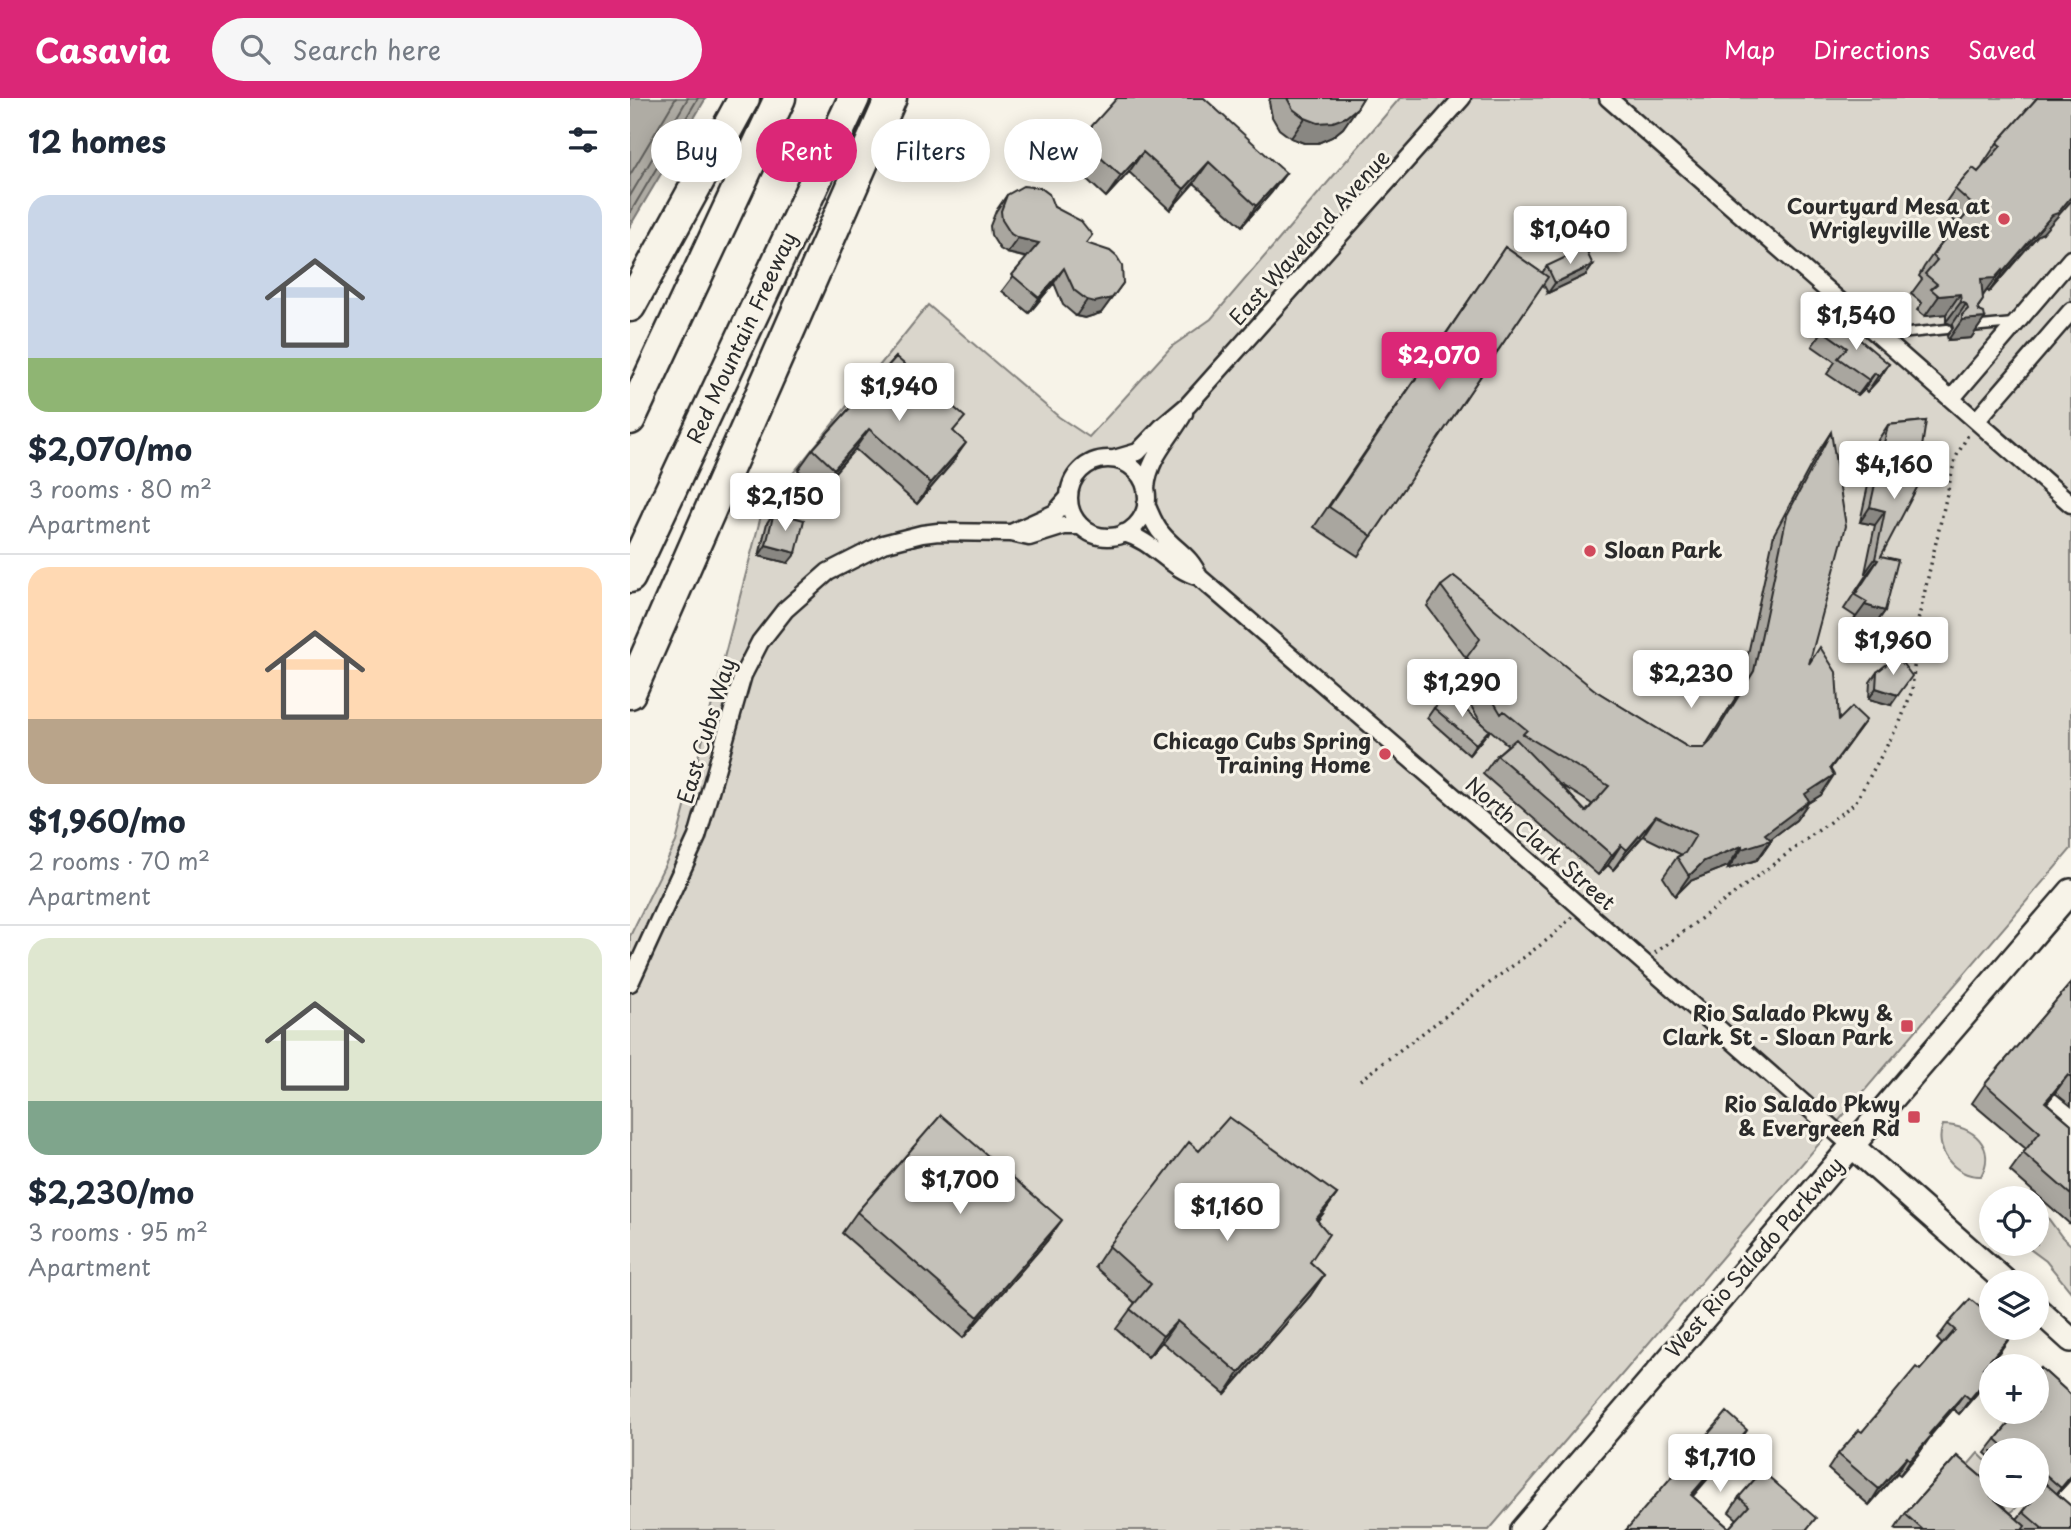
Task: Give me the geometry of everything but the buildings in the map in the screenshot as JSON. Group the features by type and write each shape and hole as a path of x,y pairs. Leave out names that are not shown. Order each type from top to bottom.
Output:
{"highway":[{"path":"630,306 744,98"},
{"path":"630,419 780,98"},
{"name":"Red Mountain Freeway","path":"630,577 854,98"},
{"path":"630,693 891,98"},
{"path":"630,704 660,629"}],"main road":[{"name":"West Rio Salado Parkway","path":"1522,1530 2071,891"},
{"path":"1851,1145 1992,1270"},
{"path":"2049,1320 2071,1340"}],"street":[{"name":"East Waveland Avenue","path":"1114,459 1138,452 1188,405 1462,98"},
{"path":"1608,98 2071,504"},
{"path":"1952,398 2071,258"},
{"path":"1977,420 2071,311"},
{"name":"East Waveland Avenue","path":"1146,497 1153,458 1172,434 1188,405"},
{"path":"1114,459 1135,470 1146,497 1137,523 1124,533"},
{"name":"East Cubs Way","path":"1011,533 1055,513 1069,498 1071,484 1083,468 1094,461 1114,459"},
{"name":"North Clark Street","path":"1146,497 1161,533 1193,562 1199,577"},
{"path":"1069,498 1072,514 1080,526"},
{"name":"East Cubs Way","path":"630,983 697,837 743,675 761,642 785,610 828,572 883,544 938,532 1011,533 1029,537 1065,526 1080,526 1102,536 1124,533"},
{"name":"North Clark Street","path":"1124,533 1144,540 1185,573 1199,577 1851,1145"}],"lane":[{"path":"1970,327 2016,323"},
{"path":"1881,336 1947,329"}],"path":[{"path":"1642,962 1855,803 1900,722 1912,691 1918,621 1955,459 1977,420"},
{"path":"1360,1080 1551,937 1580,908"}],"shaded area":[{"name":"Chicago Cubs Spring Training Home","path":"1400,98 2071,98 2071,849 1489,1530 630,1530 630,936 676,842 762,512 928,305 1059,417 1089,437 1171,347 1211,319"},
{"path":"1943,1125 1964,1129 1979,1140 1986,1156 1981,1176 1962,1172 1948,1160 1941,1143"},
{"path":"2049,1219 2071,1245 2071,1292 2039,1256 2049,1256"},
{"path":"1978,1453 1979,1492 1961,1473"},
{"path":"1994,1508 2016,1508 2009,1513 2002,1517"}],"water":[{"path":"630,98 706,98 694,119 651,119 651,182 656,182 630,226"}],"place":[{"name":"Courtyard Mesa at Wrigleyville West","path":"2004,219"},
{"name":"Sloan Park","path":"1590,551"},
{"name":"Chicago Cubs Spring Training Home","path":"1385,754"},
{"name":"Rio Salado Pkwy & Clark St - Sloan Park","path":"1907,1026"},
{"name":"Rio Salado Pkwy & Evergreen Rd","path":"1914,1117"}]}
